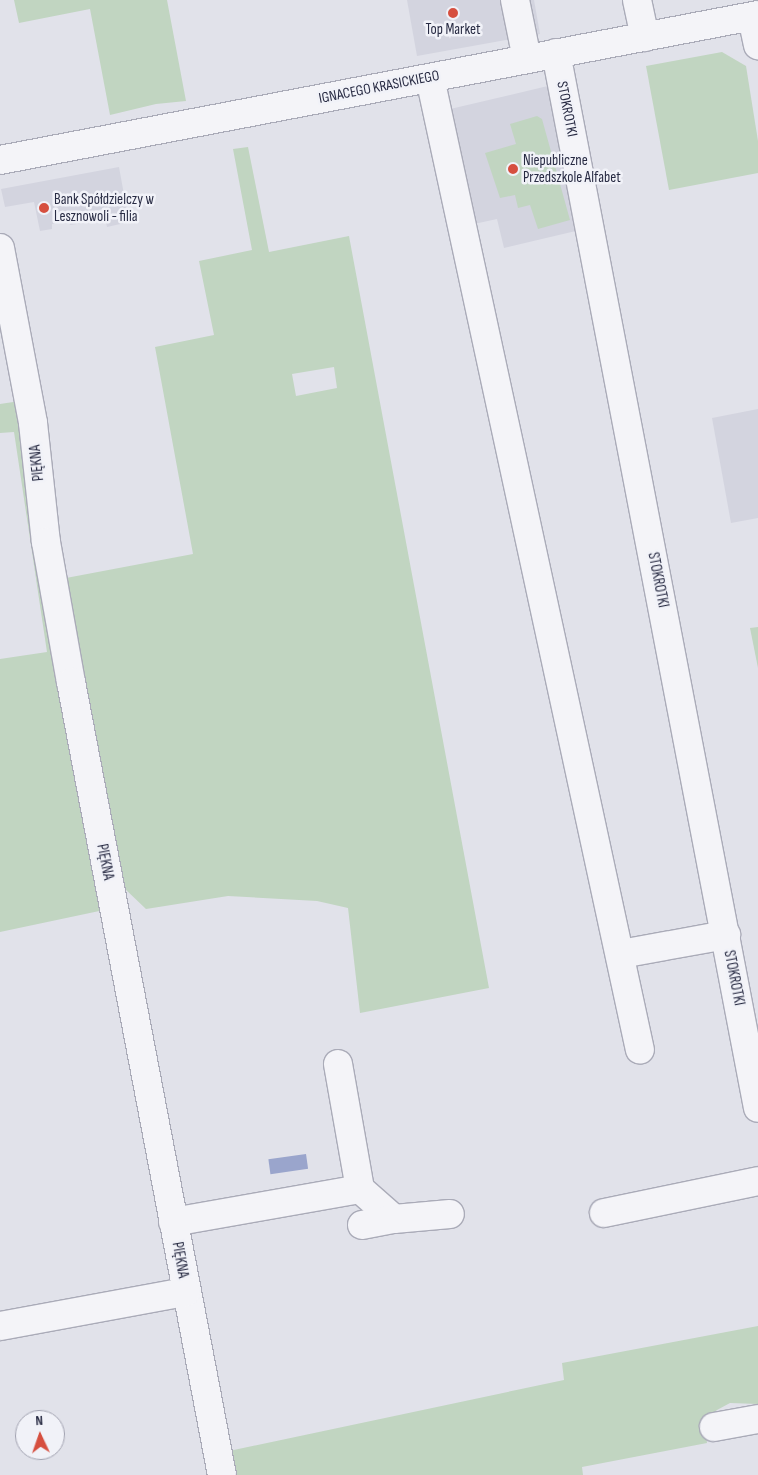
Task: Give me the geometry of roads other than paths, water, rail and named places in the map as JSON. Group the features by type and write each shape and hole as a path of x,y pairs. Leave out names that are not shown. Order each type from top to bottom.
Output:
{"street":[{"path":"515,0 526,59"},
{"path":"637,0 645,37"},
{"path":"755,16 758,45"},
{"name":"IGNACEGO KRASICKIEGO","path":"0,160 755,16"},
{"name":"STOKROTKI","path":"556,53 758,1108"},
{"path":"430,78 621,954 640,1050"},
{"name":"PIĘKNA","path":"0,248 33,423 46,542 71,682 222,1475"},
{"path":"621,954 726,935"},
{"path":"338,1064 360,1189 394,1219"},
{"path":"604,1213 758,1181"},
{"path":"173,1222 360,1189"},
{"path":"362,1225 394,1219 450,1214"},
{"path":"0,1326 186,1292"},
{"path":"714,1428 758,1419"}],"water":[{"path":"306,1154 308,1169 270,1174 268,1159"}],"place":[{"name":"Top Market","path":"453,13"},
{"name":"Niepubliczne Przedszkole Alfabet","path":"513,169"},
{"name":"Bank Spółdzielczy w Lesznowoli - filia","path":"44,208"}]}
